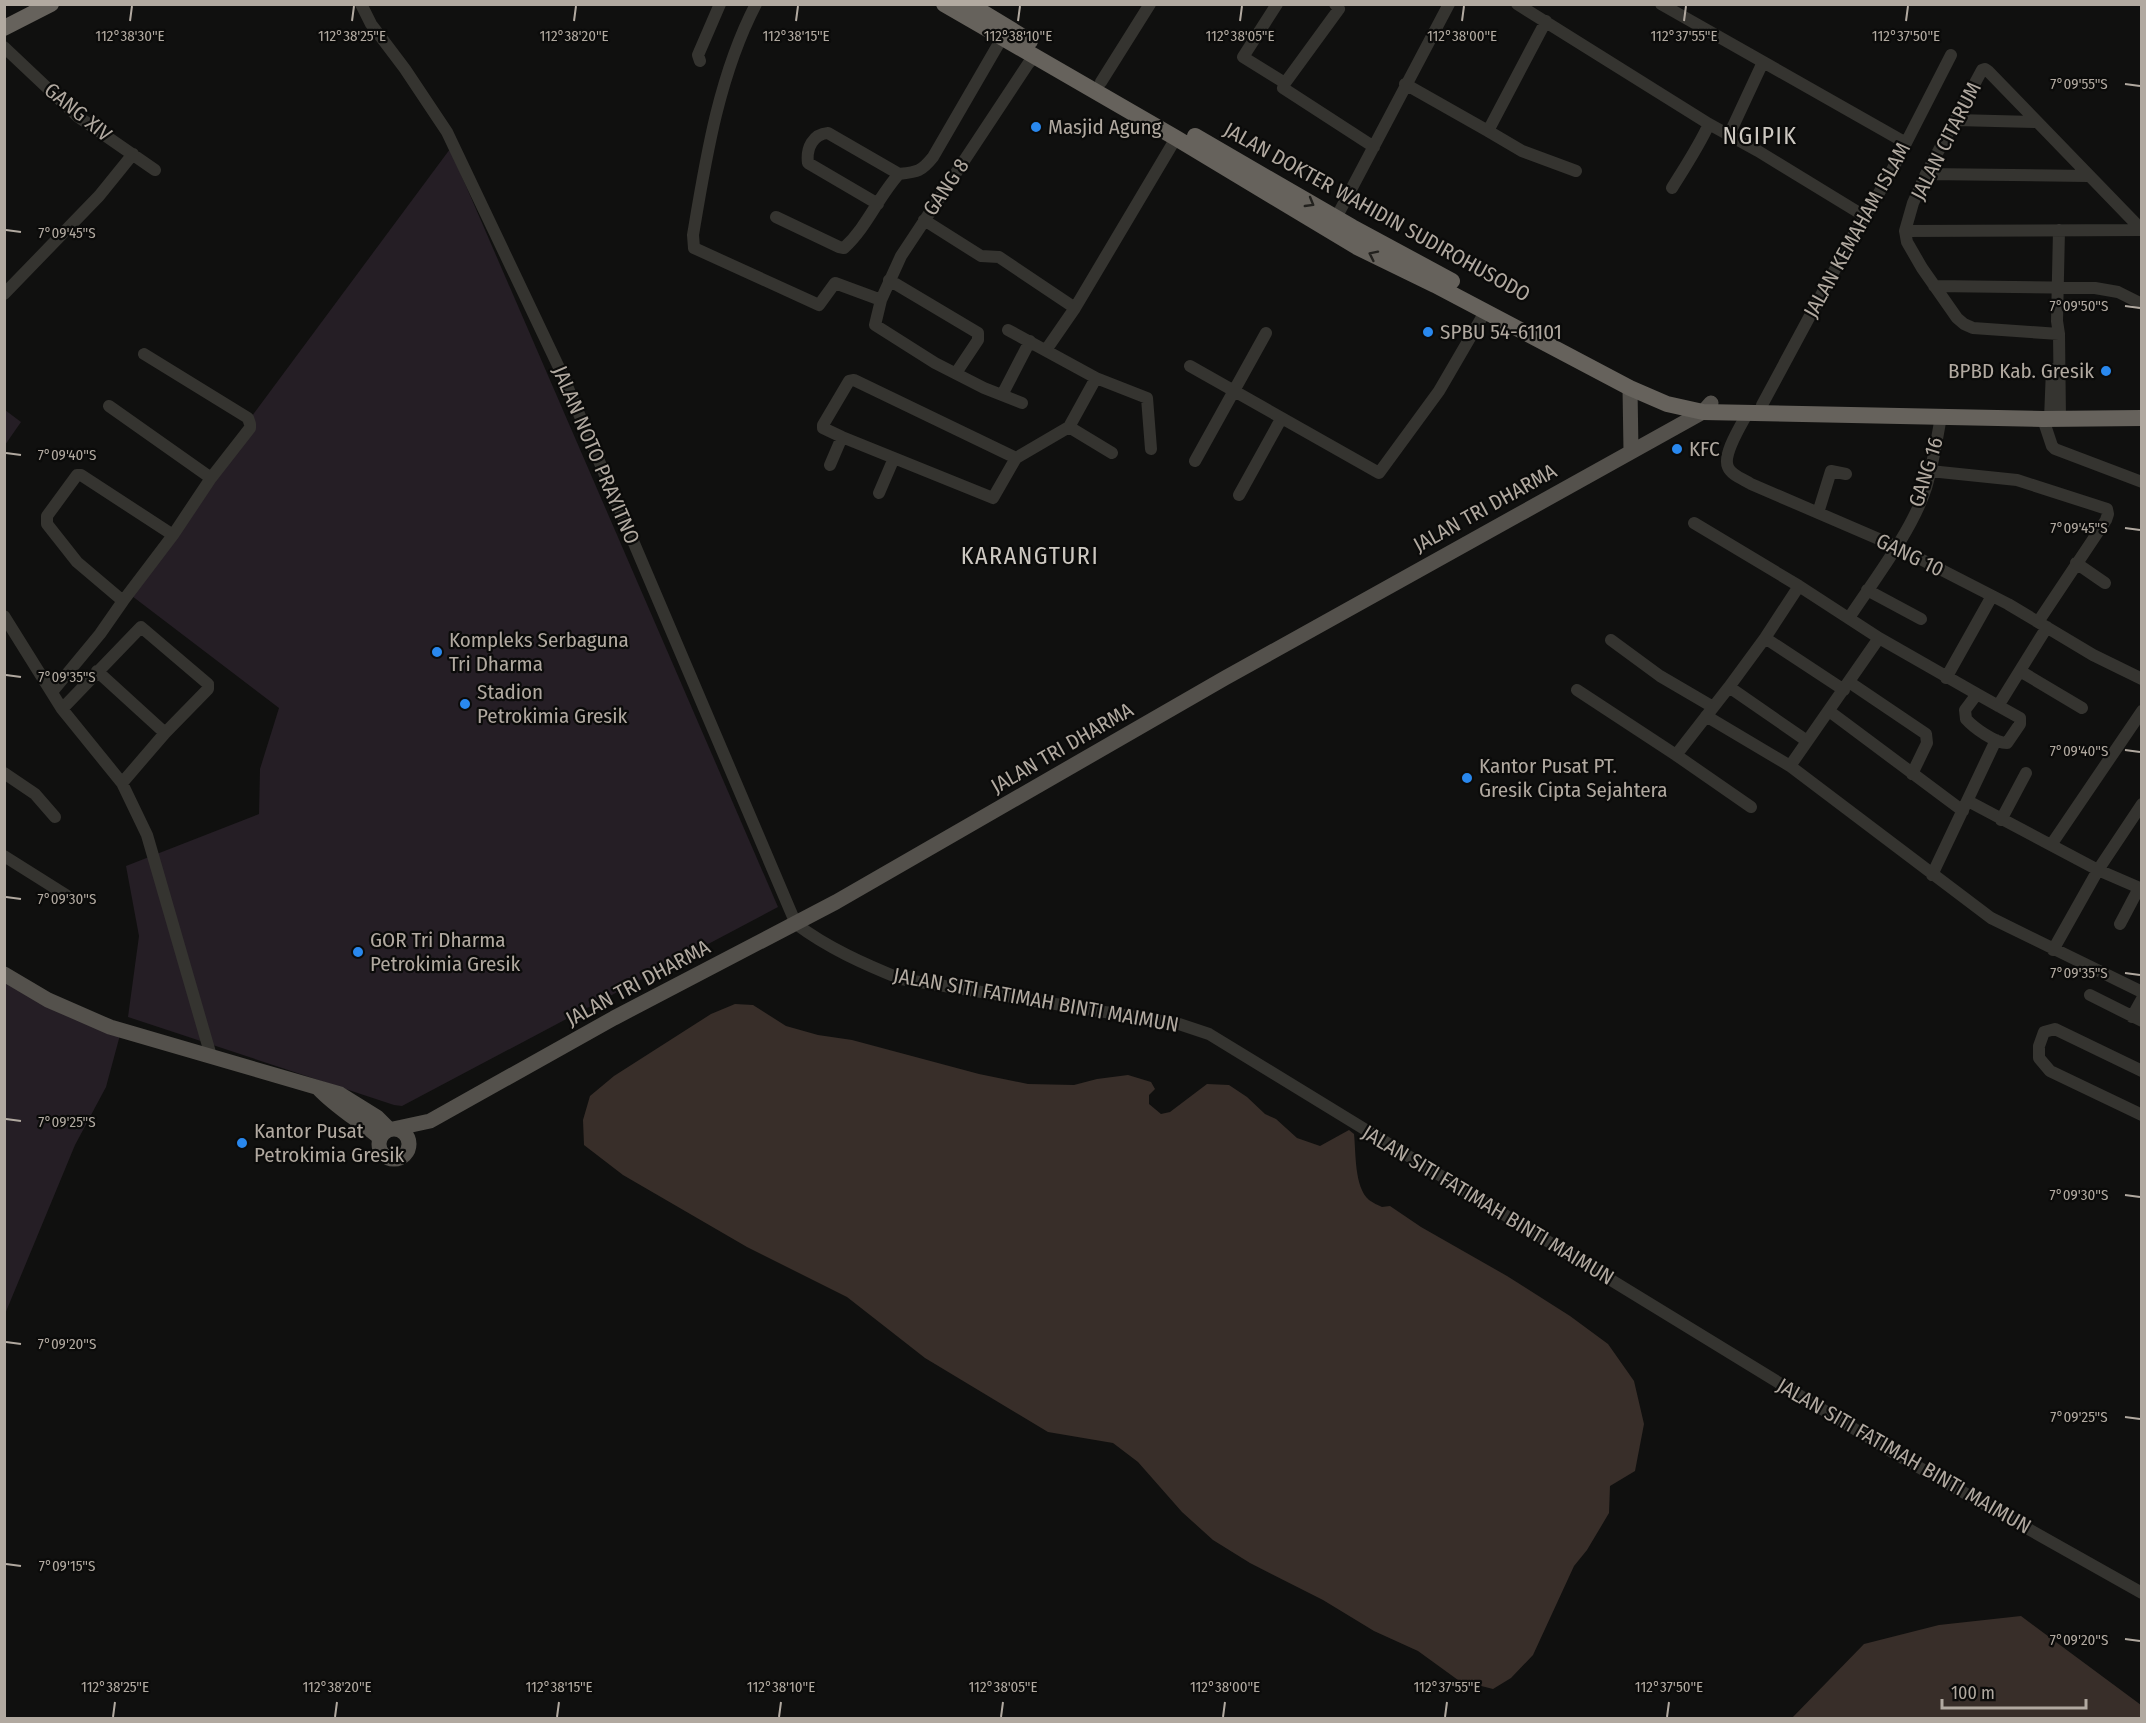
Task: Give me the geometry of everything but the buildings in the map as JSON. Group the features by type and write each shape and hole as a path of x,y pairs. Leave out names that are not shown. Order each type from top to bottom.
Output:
{"highway":[{"path":"4,28 51,4"},
{"name":"JALAN DOKTER WAHIDIN SUDIROHUSODO","path":"944,4 1101,82 1336,218 1631,383"},
{"name":"JALAN DOKTER WAHIDIN SUDIROHUSODO","path":"969,4 1035,56 1357,247 1631,383 1659,389 1707,407 1941,416 2052,414 2142,409"},
{"name":"JALAN DOKTER WAHIDIN SUDIROHUSODO","path":"1755,409 2052,414 2142,418"}],"main road":[{"path":"1631,383 1631,451"},
{"name":"JALAN TRI DHARMA","path":"387,1132 430,1121 605,1023 796,924 1225,678 1707,407"},
{"path":"4,974 48,1000 110,1027 316,1086 331,1102 351,1114 387,1132 402,1131 406,1134 409,1147 400,1157 388,1158 380,1148 387,1132"},
{"name":"JALAN TRI DHARMA","path":"409,1147 430,1121"}],"street":[{"name":"JALAN NOTO PRAYITNO","path":"361,4 371,24 405,69 447,132 557,364 796,924"},
{"path":"700,61 698,55 720,4"},
{"path":"756,4 736,50 707,145 693,235 694,248 819,305 835,283 881,300"},
{"path":"1101,82 1150,4"},
{"path":"1277,4 1243,57 1285,82"},
{"path":"1335,4 1339,9 1285,82 1284,90 1374,147"},
{"path":"1336,218 1449,4"},
{"path":"1517,4 1709,124 1866,217"},
{"path":"1660,4 1906,143"},
{"path":"1488,131 1546,21"},
{"path":"878,204 808,162 808,152 814,138 828,133 898,174 918,172 929,162 1005,33"},
{"name":"GANG XIV","path":"4,47 77,116 155,170"},
{"name":"JALAN KEMAHAM ISLAM","path":"1755,409 1854,234 1866,217 1951,55"},
{"name":"GANG 8","path":"956,373 876,327 881,300 889,280 924,220 1035,56"},
{"path":"1729,135 1763,62"},
{"name":"JALAN CITARUM","path":"1905,231 1913,203 1926,174 1981,72 1985,69 2141,230"},
{"path":"1405,84 1522,151 1576,171"},
{"path":"1956,120 2036,123"},
{"path":"1672,188 1692,153 1701,143 1709,124"},
{"path":"1046,350 1075,308 1176,138"},
{"path":"4,294 99,196 133,154"},
{"path":"776,217 839,248 844,248 857,236 889,184 898,174"},
{"path":"1926,174 2088,176"},
{"path":"924,220 981,256 999,257 1075,308"},
{"path":"2059,230 2059,287 2052,446 2084,462 2142,482"},
{"path":"2057,331 1973,328 1964,324 1934,286 1907,242 1905,231 2141,230"},
{"path":"889,280 978,333 978,340 956,373 1002,396 1022,403"},
{"path":"1934,286 2059,287 2107,290 2118,292 2142,304"},
{"path":"1190,366 1379,472 1439,391 1485,312"},
{"path":"1008,330 1096,378 1148,400 1151,449"},
{"path":"1194,461 1266,333"},
{"path":"1002,396 1030,341"},
{"path":"52,692 100,634 173,535 211,478 250,428 249,420 144,354"},
{"path":"1016,458 854,380 849,381 823,425 823,428 842,437 993,498 1016,458 1069,427 1096,378"},
{"path":"109,406 211,478"},
{"name":"GANG 10","path":"1755,409 1726,456 1728,467 1733,473 1751,484 1895,546 2043,624 2093,655 2142,679"},
{"name":"GANG 16","path":"1849,618 1895,546 1925,490 1941,416"},
{"path":"1239,495 1281,419"},
{"path":"1069,427 1112,453"},
{"path":"830,465 842,437"},
{"path":"879,493 894,458"},
{"path":"1818,513 1831,471 1846,474"},
{"path":"1930,471 2017,480 2103,506 2109,512 2076,563 2020,671 1998,706"},
{"path":"123,602 77,562 47,524 47,516 77,476 81,476 173,535"},
{"path":"1694,523 1946,678 1977,694 1998,706 2018,716 2021,722 2007,743 2002,744 1966,719 1965,710 1977,694"},
{"path":"2076,563 2104,583"},
{"path":"1676,755 1765,638 1799,586"},
{"path":"1867,590 1921,619"},
{"path":"1946,678 1992,596"},
{"path":"4,616 62,709 122,783 147,835 211,1056"},
{"path":"62,709 142,627 207,684 208,689 165,733 122,783"},
{"path":"1765,638 1926,734 1927,743 1912,774"},
{"path":"1790,766 1879,638"},
{"path":"1611,640 1710,712 1790,766 1991,918 2142,992"},
{"path":"97,671 165,733"},
{"path":"2020,671 2082,708"},
{"path":"1729,687 1807,741"},
{"path":"1577,690 1751,807"},
{"path":"1829,711 1912,774 1966,806 2001,820 2097,870 2140,888 2120,924"},
{"path":"2051,845 2142,711"},
{"path":"1932,875 1996,740"},
{"path":"4,773 35,794 55,817"},
{"path":"2001,820 2026,773"},
{"path":"2053,950 2097,870 2142,804"},
{"path":"4,856 66,896"},
{"name":"JALAN SITI FATIMAH BINTI MAIMUN","path":"796,924 816,939 862,964 901,979 1179,1024 1209,1034 1897,1455 2142,1593"},
{"path":"2090,995 2137,1019 2142,999"},
{"path":"2142,1071 2055,1029 2044,1032 2039,1046 2039,1058 2050,1071 2142,1115"}],"shaded area":[{"name":"Kompleks Serbaguna Tri Dharma","path":"450,149 778,907 402,1106 128,1017 139,936 126,866 259,814 260,769 279,708 132,596 226,451"},
{"path":"5,410 21,422 5,445"},
{"path":"5,978 120,1035 106,1087 75,1145 5,1314"},
{"path":"735,1004 753,1005 786,1026 818,1035 852,1040 979,1074 1028,1084 1074,1085 1128,1075 1151,1082 1155,1089 1149,1095 1149,1104 1161,1114 1170,1112 1207,1084 1229,1085 1247,1097 1265,1114 1276,1119 1297,1138 1320,1146 1349,1130 1354,1134 1358,1178 1369,1200 1382,1207 1390,1206 1570,1316 1608,1344 1634,1381 1644,1424 1635,1471 1610,1486 1609,1513 1587,1550 1574,1566 1533,1655 1511,1678 1493,1689 1458,1680 1418,1651 1374,1631 1323,1600 1250,1563 1213,1540 1182,1512 1138,1462 1113,1443 1048,1432 925,1358 847,1297 747,1247 623,1175 584,1145 583,1120 590,1096 614,1076 711,1014"},
{"path":"2021,1616 2141,1705 2141,1718 1792,1718 1864,1644 1939,1625"}],"place":[{"name":"Masjid Agung","path":"1036,127"},
{"name":"SPBU 54-61101","path":"1428,332"},
{"name":"BPBD Kab. Gresik","path":"2106,371"},
{"name":"KFC","path":"1677,449"},
{"name":"Kompleks Serbaguna Tri Dharma","path":"437,652"},
{"name":"Stadion Petrokimia Gresik","path":"465,704"},
{"name":"Kantor Pusat PT. Gresik Cipta Sejahtera","path":"1467,778"},
{"name":"GOR Tri Dharma Petrokimia Gresik","path":"358,952"},
{"name":"Kantor Pusat Petrokimia Gresik","path":"242,1143"}],"district":[{"name":"NGIPIK","path":"1760,136"},
{"name":"KARANGTURI","path":"1030,556"}]}
